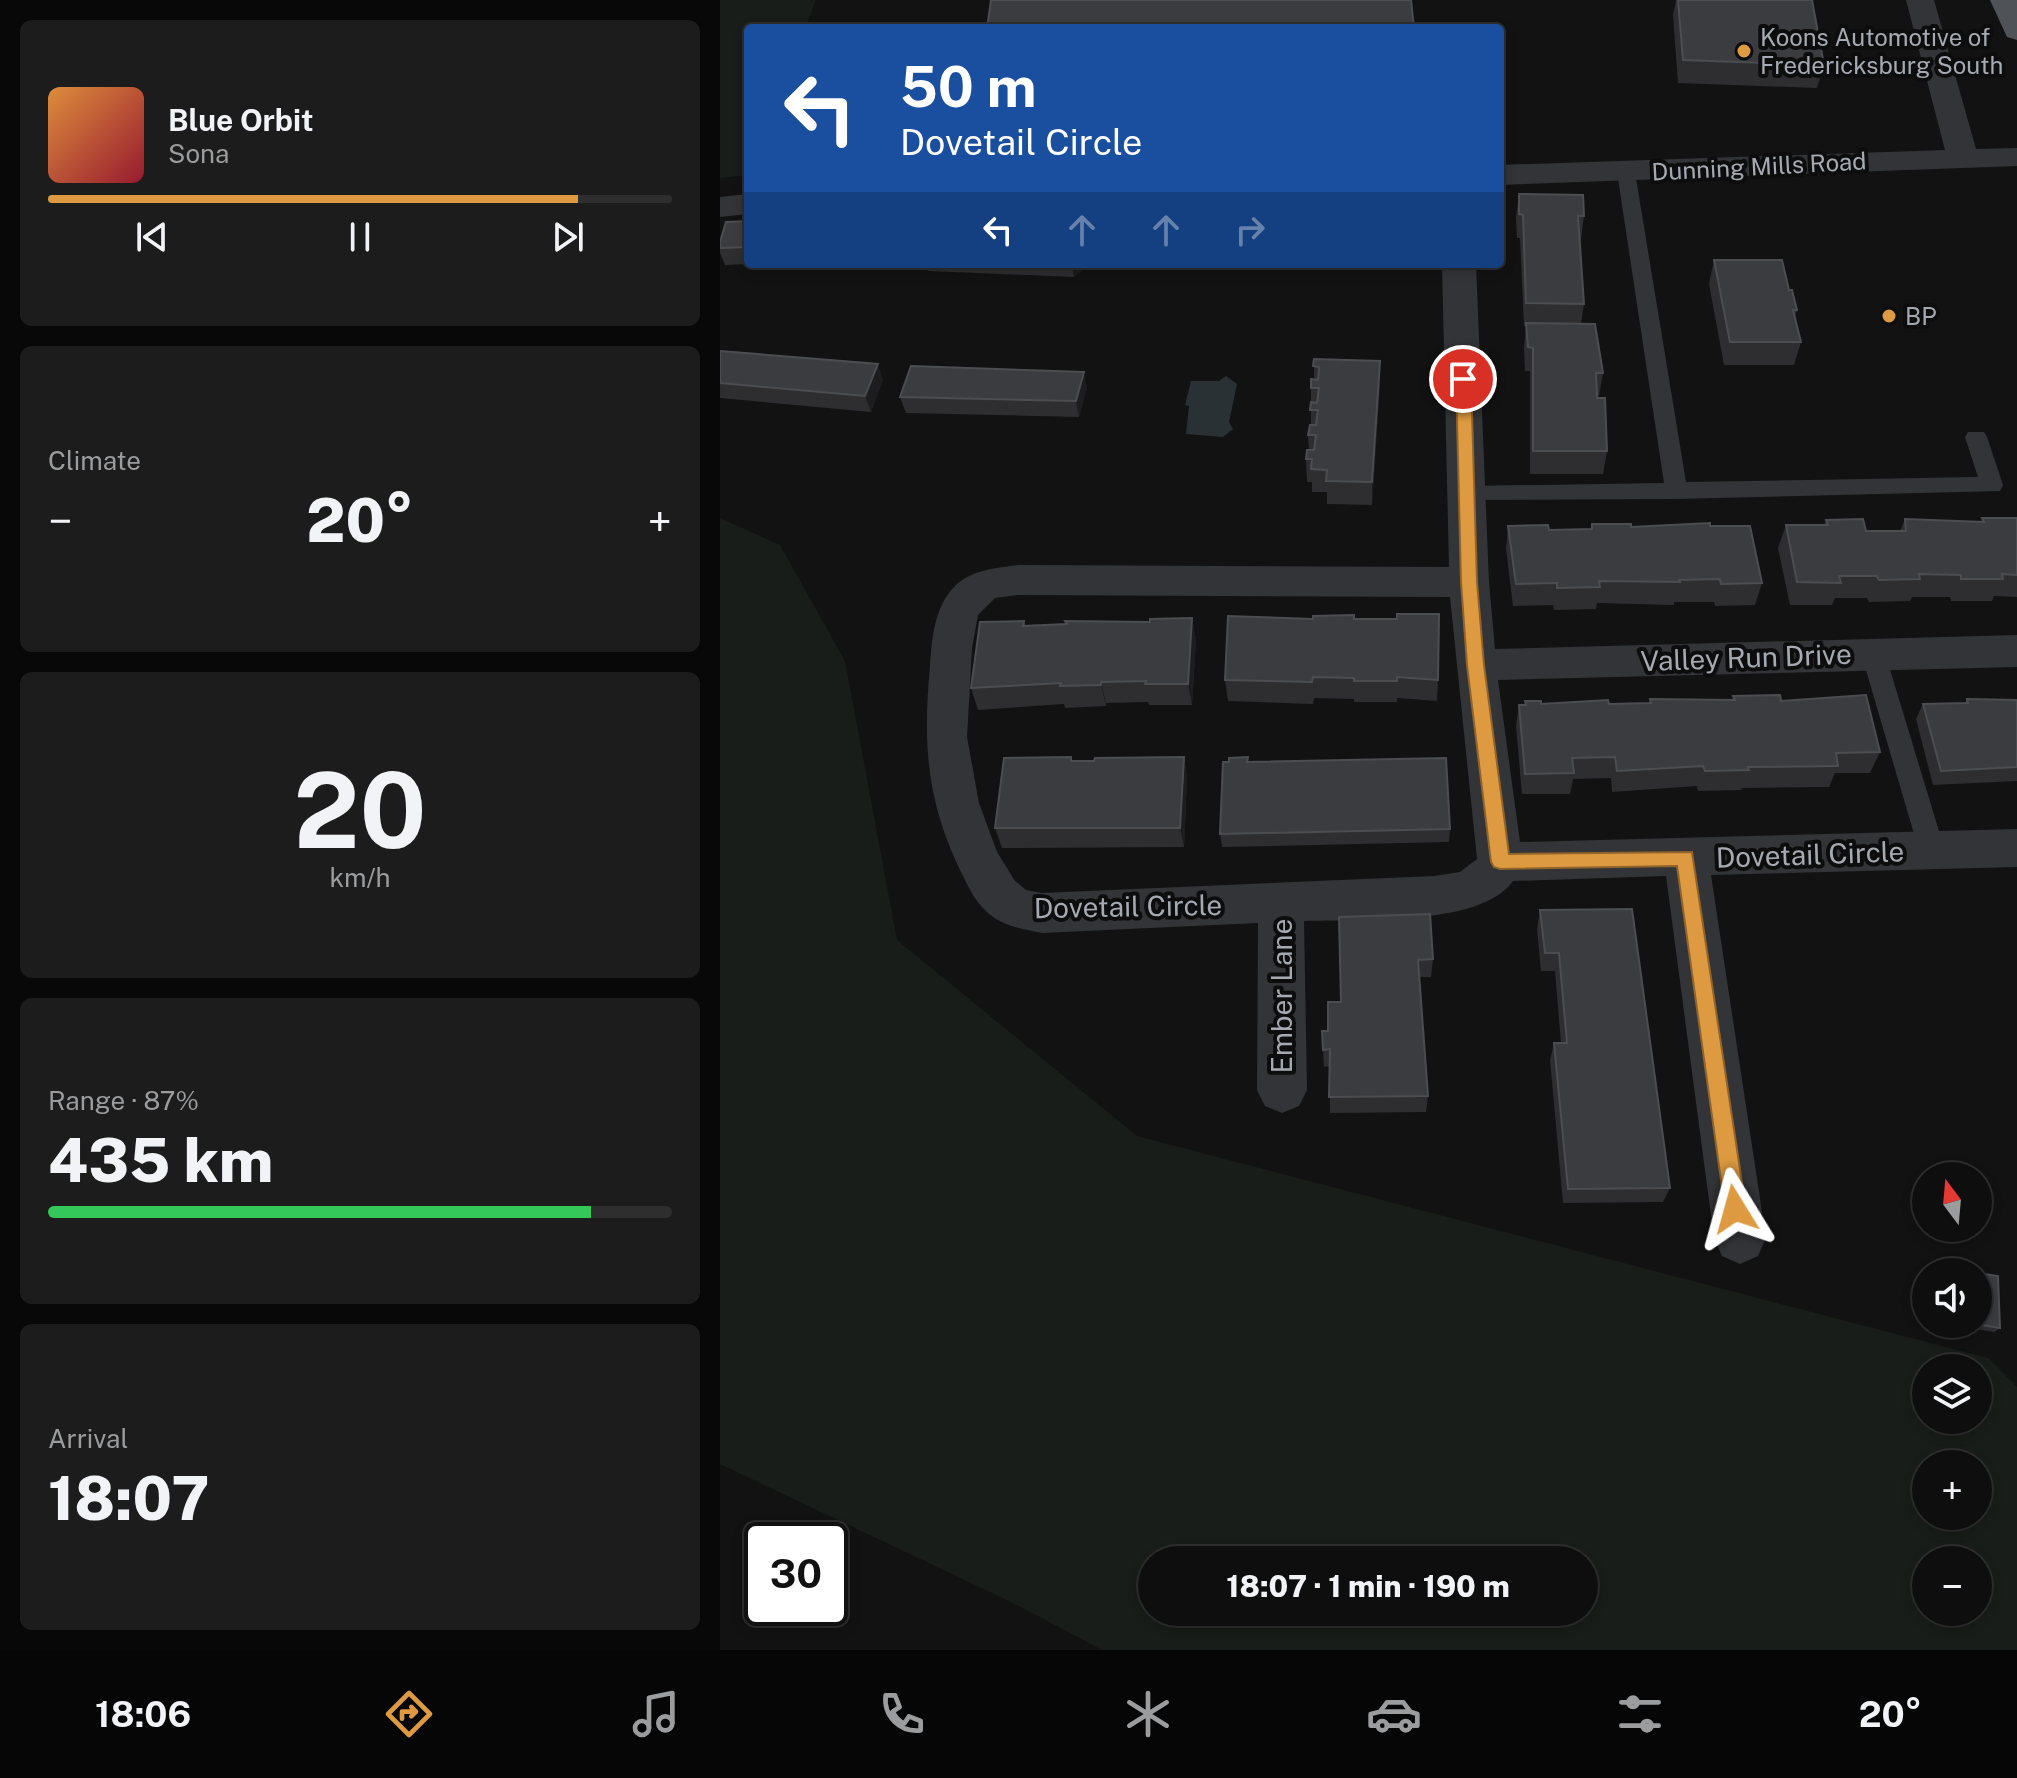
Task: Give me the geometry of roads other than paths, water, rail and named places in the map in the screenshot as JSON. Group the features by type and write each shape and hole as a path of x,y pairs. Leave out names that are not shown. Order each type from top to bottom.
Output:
{"main road":[{"path":"2004,0 2017,31"}],"street":[{"path":"1920,0 1963,158"},
{"name":"Dunning Mills Road","path":"1504,175 2017,157"},
{"path":"720,207 744,204"},
{"path":"1459,268 1469,582 1500,862"},
{"name":"Dovetail Circle","path":"1469,582 1018,580 993,583 975,591 961,607 952,635 946,738 969,841 994,887 1011,905 1042,913 1405,899 1461,893 1494,875 1500,862 2017,848"},
{"name":"Valley Run Drive","path":"1476,665 2017,651"},
{"path":"1686,858 1740,1238"},
{"name":"Ember Lane","path":"1281,902 1282,1090"}],"lane":[{"path":"1626,172 1676,491"},
{"path":"1468,494 1992,485 1976,437"},
{"path":"1873,653 1932,851"}],"place":[{"name":"Koons Automotive of Fredericksburg South","path":"1744,51"},
{"name":"BP","path":"1889,316"}]}
